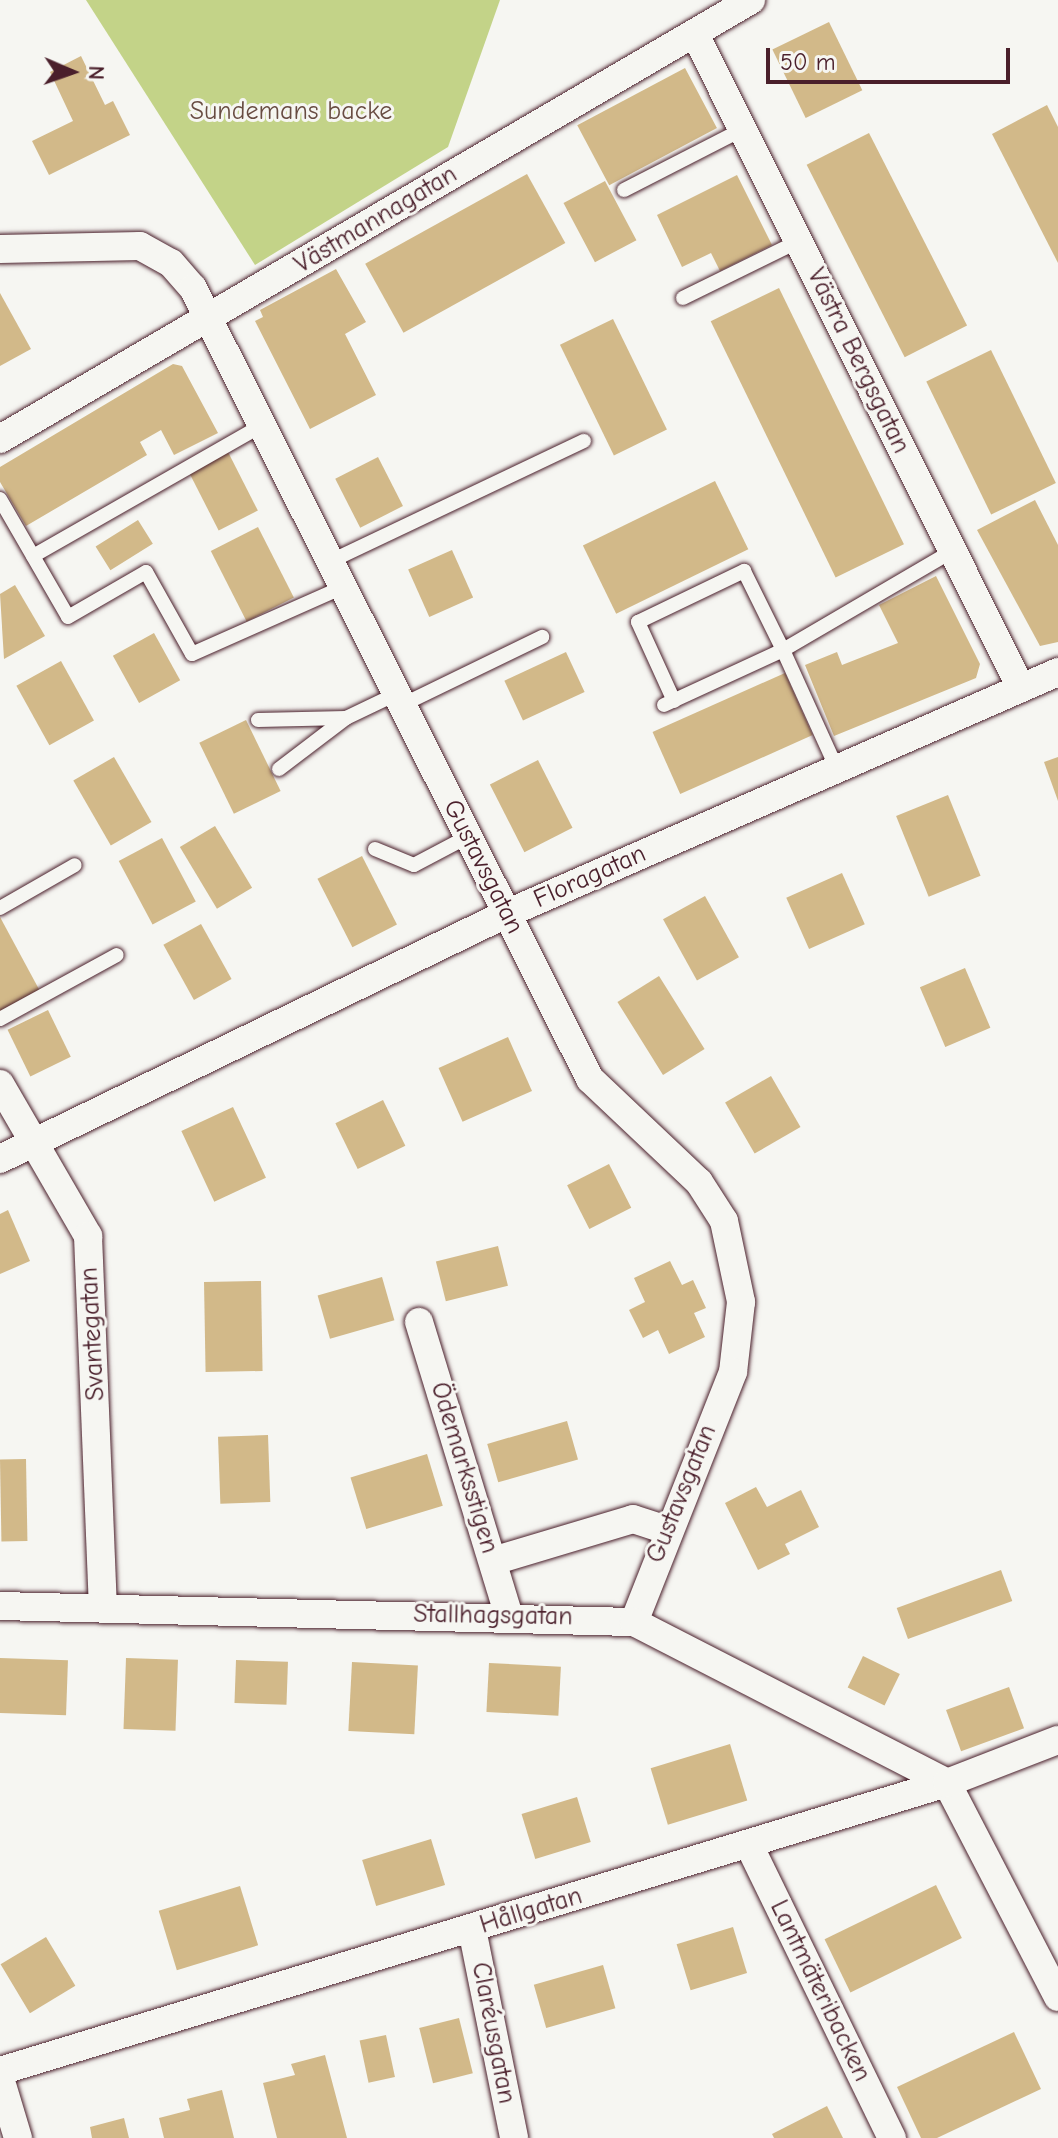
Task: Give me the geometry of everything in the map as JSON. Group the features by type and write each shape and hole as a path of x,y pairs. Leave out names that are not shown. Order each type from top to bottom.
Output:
{"street":[{"name":"Västmannagatan","path":"0,439 211,319 751,0"},
{"name":"Västra Bergsgatan","path":"695,34 1021,688"},
{"name":"Gustavsgatan","path":"0,249 140,246 171,263 211,319 590,1079 699,1182 730,1239 741,1302 733,1372 666,1530 634,1622"},
{"name":"Floragatan","path":"0,1159 506,914 1058,672"},
{"name":"Svantegatan","path":"0,1084 88,1236 103,1608"},
{"name":"Ödemarksstigen","path":"419,1322 508,1613"},
{"path":"493,1561 633,1519 666,1530"},
{"name":"Stallhagsgatan","path":"0,1606 508,1613 634,1622 947,1783"},
{"name":"Hållgatan","path":"0,2071 749,1845 947,1783 1058,1740"},
{"path":"947,1783 1058,1997"},
{"name":"Lantmäteribacken","path":"749,1845 892,2138"},
{"name":"Claréusgatan","path":"472,1929 514,2138"},
{"path":"0,2078 18,2138"}],"lane":[{"path":"624,190 743,129"},
{"path":"683,298 799,241"},
{"path":"33,556 263,425"},
{"path":"331,561 584,441"},
{"path":"0,499 68,617 146,572 192,654 343,587"},
{"path":"837,769 783,650 744,571 638,622 669,703 783,650 951,552"},
{"path":"279,769 346,718 399,699 542,637"},
{"path":"258,720 346,718"},
{"path":"375,849 414,865 467,837"},
{"path":"0,908 75,865"},
{"path":"0,1019 117,955"}],"green space":[{"name":"Sundemans backe","path":"86,0 500,0 448,147 255,265"}],"building":[{"path":"829,22 862,90 806,118 772,50"},
{"path":"81,56 105,105 113,101 130,135 49,175 32,141 73,121 50,72"},
{"path":"685,68 717,128 609,185 577,125"},
{"path":"1047,105 1058,127 1058,263 992,134"},
{"path":"869,133 967,325 905,357 807,165"},
{"path":"527,174 565,243 403,333 365,264"},
{"path":"737,175 772,245 720,271 711,253 682,267 657,215"},
{"path":"605,181 636,240 595,262 564,203"},
{"path":"336,269 366,322 345,334 376,395 310,429 255,321 263,317 260,310"},
{"path":"779,288 904,544 836,577 711,321"},
{"path":"0,293 31,349 0,366"},
{"path":"613,319 667,430 614,455 560,345"},
{"path":"991,350 1056,483 991,515 926,382"},
{"path":"173,364 182,366 218,433 174,455 161,430 140,442 147,455 26,526 0,482 0,467"},
{"path":"227,450 258,511 219,531 188,470"},
{"path":"378,457 403,506 360,528 335,479"},
{"path":"715,481 748,549 616,614 583,545"},
{"path":"1035,500 1058,545 1058,642 1040,646 977,530"},
{"path":"138,520 153,544 110,570 96,546"},
{"path":"258,527 294,597 247,621 211,551"},
{"path":"452,550 473,598 429,617 408,570"},
{"path":"936,576 980,664 976,678 834,736 805,665 837,652 842,665 898,643 879,605"},
{"path":"15,585 45,636 4,659 0,594"},
{"path":"154,633 180,680 139,703 113,656"},
{"path":"566,652 585,692 523,721 504,681"},
{"path":"61,661 94,720 49,745 16,686"},
{"path":"785,673 813,735 680,794 653,732"},
{"path":"246,720 281,791 234,814 199,743"},
{"path":"114,757 152,822 111,845 73,780"},
{"path":"1058,757 1058,801 1044,762"},
{"path":"538,760 573,828 524,852 490,785"},
{"path":"948,795 981,876 929,897 896,816"},
{"path":"215,826 252,888 217,909 180,847"},
{"path":"162,838 196,902 153,925 119,861"},
{"path":"362,856 397,925 352,947 317,879"},
{"path":"842,873 865,924 809,949 786,898"},
{"path":"705,896 739,957 697,980 663,919"},
{"path":"0,917 41,993 0,1015"},
{"path":"201,924 232,979 194,1000 163,945"},
{"path":"965,968 990,1028 945,1047 920,987"},
{"path":"659,976 705,1049 663,1075 617,1002"},
{"path":"48,1010 71,1057 30,1076 8,1030"},
{"path":"508,1037 532,1091 463,1122 439,1068"},
{"path":"771,1076 800,1127 755,1154 725,1102"},
{"path":"383,1100 405,1146 358,1169 335,1123"},
{"path":"233,1107 266,1178 214,1202 181,1131"},
{"path":"609,1164 631,1208 589,1229 567,1185"},
{"path":"8,1210 30,1261 0,1274 0,1214"},
{"path":"498,1246 508,1286 446,1301 436,1261"},
{"path":"670,1261 682,1285 693,1280 706,1308 694,1313 705,1337 669,1354 658,1330 643,1338 629,1310 645,1302 634,1278"},
{"path":"382,1277 394,1320 330,1339 318,1295"},
{"path":"261,1281 263,1371 206,1372 204,1282"},
{"path":"567,1421 578,1459 498,1482 487,1444"},
{"path":"268,1435 270,1502 220,1504 218,1437"},
{"path":"427,1454 443,1506 366,1529 350,1477"},
{"path":"0,1459 26,1459 27,1541 1,1541"},
{"path":"756,1487 767,1507 801,1490 819,1527 785,1544 790,1554 758,1570 725,1503"},
{"path":"1001,1570 1012,1601 908,1639 897,1608"},
{"path":"863,1656 900,1674 885,1705 848,1687"},
{"path":"0,1658 68,1660 66,1715 0,1713"},
{"path":"126,1658 178,1660 175,1731 124,1729"},
{"path":"236,1660 288,1662 286,1705 234,1703"},
{"path":"352,1662 418,1665 414,1734 348,1731"},
{"path":"489,1663 561,1667 558,1716 486,1712"},
{"path":"1009,1687 1024,1728 961,1751 946,1710"},
{"path":"730,1744 747,1800 668,1825 651,1768"},
{"path":"577,1797 591,1842 535,1859 522,1814"},
{"path":"431,1839 445,1885 376,1906 362,1860"},
{"path":"936,1885 962,1938 850,1992 825,1939"},
{"path":"240,1886 258,1945 177,1970 159,1911"},
{"path":"733,1927 747,1973 691,1990 677,1944"},
{"path":"46,1937 75,1986 30,2013 1,1964"},
{"path":"603,1965 615,2008 546,2028 534,1985"},
{"path":"459,2018 473,2073 433,2083 419,2028"},
{"path":"1014,2032 1041,2089 937,2138 921,2138 897,2087"},
{"path":"386,2035 395,2077 369,2083 360,2041"},
{"path":"325,2055 347,2138 277,2138 263,2083 295,2075 291,2064"},
{"path":"222,2090 234,2138 164,2138 159,2118 190,2110 187,2099"},
{"path":"827,2106 843,2138 774,2138 772,2134"},
{"path":"124,2118 129,2138 92,2138 90,2127"}]}
